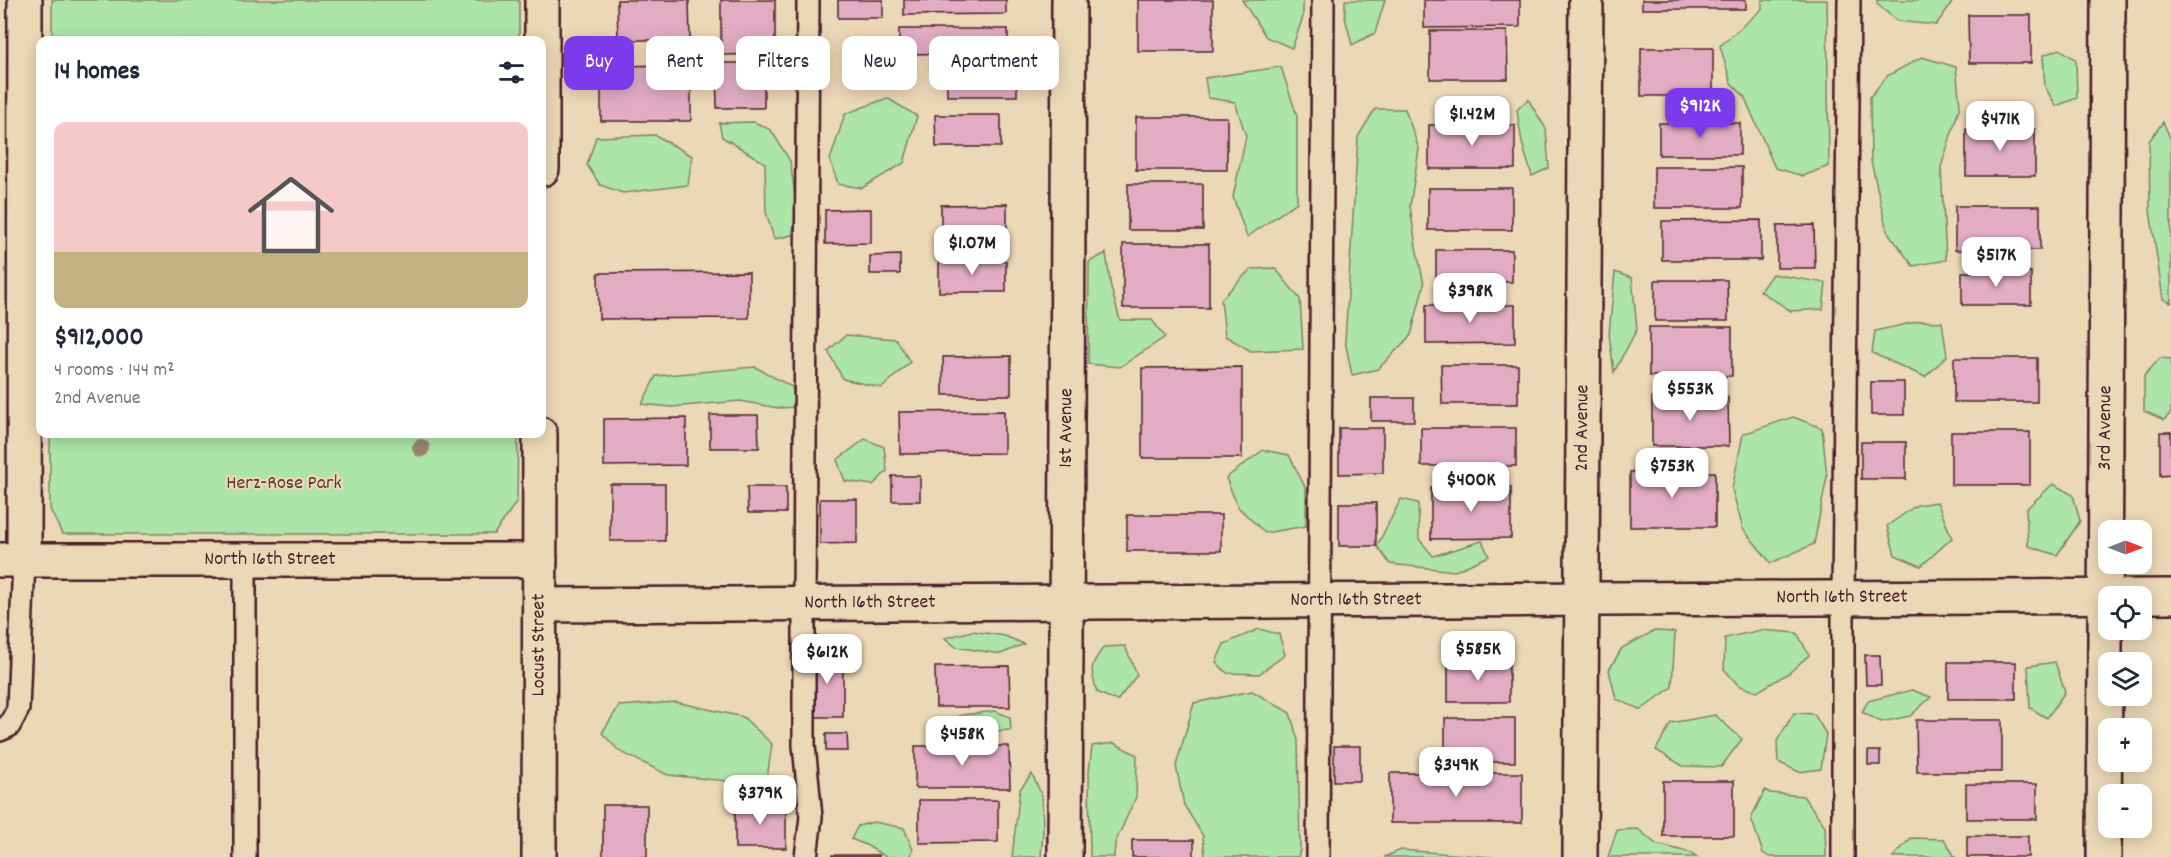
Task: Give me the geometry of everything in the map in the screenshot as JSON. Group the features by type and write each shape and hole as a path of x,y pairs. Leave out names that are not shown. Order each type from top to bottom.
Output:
{"street":[{"path":"12,560 25,0"},
{"path":"542,0 542,36"},
{"name":"1st Avenue","path":"1065,857 1069,0"},
{"name":"2nd Avenue","path":"1580,857 1580,599 1586,0"},
{"name":"3rd Avenue","path":"2104,586 2108,0"},
{"name":"Locust Street","path":"538,857 540,438"},
{"name":"North 16th Street","path":"12,560 540,560"},
{"name":"North 16th Street","path":"2152,596 2171,596"},
{"name":"North 16th Street","path":"540,604 2098,597"},
{"name":"3rd Avenue","path":"2104,640 2104,857"}],"lane":[{"path":"806,857 811,817 804,745 807,0"},
{"path":"1317,857 1323,0"},
{"path":"1843,857 1843,598 1849,0"},
{"path":"0,730 9,726 18,710 12,560"},
{"path":"245,560 245,857"}],"green space":[{"path":"52,0 519,0 519,36 52,36"},
{"path":"1242,0 1303,0 1303,17 1292,48 1266,37"},
{"path":"1345,0 1385,0 1375,33 1352,45 1345,17"},
{"path":"1762,0 1827,0 1829,166 1803,176 1775,168 1744,96 1731,83 1720,46 1762,9"},
{"path":"1877,0 1953,1 1936,25 1897,21 1877,4"},
{"path":"2060,49 2076,60 2077,98 2056,106 2045,87 2043,55"},
{"path":"1922,57 1956,67 1960,106 1941,167 1946,260 1913,266 1887,231 1871,161 1870,97 1887,76"},
{"path":"1281,67 1297,116 1297,202 1247,237 1233,197 1246,136 1235,102 1208,98 1205,78"},
{"path":"887,98 917,116 904,163 862,188 838,184 830,160 845,114"},
{"path":"1528,99 1546,129 1549,168 1532,176 1522,143 1517,110"},
{"path":"1375,109 1405,109 1419,149 1410,206 1424,284 1411,335 1378,369 1352,375 1345,341 1358,137"},
{"path":"754,122 771,130 790,161 797,209 792,235 774,239 766,212 765,163 722,137 719,123"},
{"path":"2163,122 2171,140 2171,303 2163,299 2150,210 2149,141"},
{"path":"655,135 692,156 688,185 623,193 600,185 587,165 596,137"},
{"path":"1106,253 1111,288 1120,320 1152,320 1165,337 1120,367 1088,364 1089,262"},
{"path":"1275,268 1300,299 1303,349 1251,351 1225,336 1221,299 1251,269"},
{"path":"1615,272 1632,278 1637,329 1614,372 1609,334"},
{"path":"1772,274 1826,283 1823,309 1791,311 1760,291"},
{"path":"1920,321 1942,322 1947,356 1925,377 1872,353 1875,331"},
{"path":"846,335 896,339 910,362 882,388 843,379 828,351"},
{"path":"2160,358 2171,359 2171,413 2164,420 2144,411 2144,376"},
{"path":"755,367 792,387 797,407 778,408 740,401 671,407 642,404 656,376"},
{"path":"1793,417 1822,428 1827,477 1814,544 1771,563 1743,529 1732,489 1743,434"},
{"name":"Herz-Rose Park","path":"50,438 518,438 517,501 494,534 62,534 50,509"},
{"path":"865,439 884,447 887,471 873,485 845,481 837,460"},
{"path":"1263,450 1289,455 1306,489 1306,526 1265,533 1238,507 1226,478"},
{"path":"2053,484 2073,495 2080,521 2057,555 2028,546 2026,509"},
{"path":"1401,499 1418,503 1419,539 1433,556 1482,541 1489,556 1455,571 1390,564 1377,546"},
{"path":"1937,502 1952,538 1921,566 1895,555 1887,526 1917,505"},
{"path":"1259,629 1279,634 1285,655 1259,674 1227,673 1216,662 1224,644"},
{"path":"1761,630 1797,633 1809,655 1789,673 1757,692 1738,685 1724,669 1725,638"},
{"path":"972,631 1005,636 1024,644 1001,654 956,647 945,638"},
{"path":"1654,631 1675,632 1672,687 1641,710 1616,699 1609,670 1622,648"},
{"path":"1125,646 1137,675 1117,701 1097,692 1092,668 1104,647"},
{"path":"2055,662 2065,692 2047,718 2030,708 2028,666"},
{"path":"1912,690 1931,697 1910,716 1881,722 1862,712 1868,701"},
{"path":"1252,691 1290,713 1298,740 1300,850 1298,857 1205,857 1203,836 1184,805 1176,766 1194,703"},
{"path":"676,702 743,717 772,744 766,785 668,775 619,751 602,733 619,706"},
{"path":"995,711 1010,717 1011,730 947,734 935,728 962,715"},
{"path":"1794,713 1814,714 1826,734 1821,769 1799,772 1778,762 1777,741"},
{"path":"1715,715 1742,739 1721,767 1683,766 1656,750 1671,723"},
{"path":"1114,743 1137,755 1136,797 1115,843 1114,857 1090,857 1089,771 1092,746"},
{"path":"1032,774 1042,796 1041,857 1012,857 1020,789"},
{"path":"1765,790 1770,793 1803,796 1825,826 1826,857 1769,857 1763,853 1751,818"},
{"path":"874,822 904,828 913,850 910,857 886,857 851,839 858,826"},
{"path":"1638,829 1656,844 1692,853 1697,857 1608,857 1617,830"},
{"path":"1911,838 1944,839 1955,857 1893,857"},
{"path":"1401,850 1491,857 1384,857"}],"building":[{"path":"617,0 689,0 690,36 646,36 646,40 634,40 634,36 618,36"},
{"path":"721,0 775,0 775,36 736,36 736,55 724,55 724,36 721,36"},
{"path":"838,0 883,0 883,18 838,18"},
{"path":"904,0 1006,0 1006,14 904,15"},
{"path":"1138,0 1213,0 1213,51 1138,51"},
{"path":"1424,0 1520,0 1520,27 1424,28"},
{"path":"1642,0 1746,0 1746,9 1642,9"},
{"path":"1968,15 2031,15 2031,63 1969,63"},
{"path":"899,29 1008,29 1008,36 929,36 929,54 917,54 917,36 899,36"},
{"path":"1430,31 1507,31 1508,79 1430,79"},
{"path":"1641,48 1713,48 1713,96 1641,96"},
{"path":"724,63 736,63 736,90 764,90 764,108 717,108 717,90 724,90"},
{"path":"634,66 646,66 646,90 691,90 691,121 601,121 601,90 634,90"},
{"path":"947,90 1017,90 1017,96 947,96"},
{"path":"935,115 1001,115 1001,147 936,147"},
{"path":"1136,117 1227,117 1227,170 1136,170"},
{"path":"1659,123 1740,123 1740,155 1659,155"},
{"path":"1429,125 1515,125 1515,169 1429,169"},
{"path":"1966,129 2035,129 2035,176 1966,176"},
{"path":"1654,167 1742,167 1742,208 1654,208"},
{"path":"1128,184 1203,184 1203,230 1128,230"},
{"path":"1428,188 1512,188 1512,230 1428,230"},
{"path":"1007,204 1007,245 941,246 941,205"},
{"path":"1955,206 2040,206 2040,250 1955,250"},
{"path":"871,209 871,243 825,244 825,210"},
{"path":"1761,220 1761,260 1662,260 1662,221"},
{"path":"1814,225 1815,268 1777,268 1777,226"},
{"path":"1123,244 1209,244 1209,308 1123,308"},
{"path":"1436,250 1512,250 1512,282 1436,282"},
{"path":"900,255 900,274 870,274 870,256"},
{"path":"939,261 1006,261 1006,292 939,292"},
{"path":"749,272 749,318 599,319 598,273"},
{"path":"1962,272 2031,272 2031,305 1962,305"},
{"path":"1655,280 1727,280 1728,321 1655,321"},
{"path":"1426,305 1515,305 1515,343 1426,344"},
{"path":"1649,327 1732,327 1732,376 1649,376"},
{"path":"1011,356 1011,395 943,395 943,357"},
{"path":"1954,358 2037,358 2037,402 1954,402"},
{"path":"1441,365 1518,365 1518,404 1442,404"},
{"path":"1242,367 1242,458 1142,458 1142,368"},
{"path":"1871,382 1904,382 1904,415 1871,415"},
{"path":"1652,397 1728,397 1729,446 1652,446"},
{"path":"1371,398 1414,398 1414,421 1371,421"},
{"path":"1004,411 1004,453 900,454 899,412"},
{"path":"710,415 758,415 759,448 710,448"},
{"path":"686,418 686,465 604,466 604,419"},
{"path":"1339,428 1383,428 1383,473 1339,474"},
{"path":"1421,428 1516,428 1516,466 1421,466"},
{"path":"1951,432 2030,432 2030,485 1951,485"},
{"path":"2160,432 2171,432 2171,475 2160,476"},
{"path":"1861,442 1906,442 1906,479 1861,479"},
{"path":"1630,472 1715,472 1715,527 1630,527"},
{"path":"892,476 920,476 920,501 892,501"},
{"path":"610,484 665,484 665,541 610,541"},
{"path":"747,487 786,487 786,513 748,513"},
{"path":"1511,487 1511,538 1431,539 1431,488"},
{"path":"820,499 857,499 857,543 820,544"},
{"path":"1339,503 1376,503 1376,546 1339,546"},
{"path":"1127,515 1221,515 1221,551 1127,551"},
{"path":"811,652 843,652 843,717 811,717"},
{"path":"1865,655 1880,655 1881,685 1866,685"},
{"path":"1448,662 1509,662 1509,702 1448,702"},
{"path":"1948,662 2016,662 2016,699 1948,699"},
{"path":"1009,666 1010,707 936,707 935,667"},
{"path":"1445,718 1515,718 1515,762 1445,762"},
{"path":"1916,720 2002,720 2002,772 1917,772"},
{"path":"826,734 847,734 848,751 826,751"},
{"path":"915,746 1009,746 1010,788 915,788"},
{"path":"1334,746 1360,746 1360,781 1334,781"},
{"path":"1868,751 1880,751 1880,765 1868,765"},
{"path":"1390,773 1522,773 1522,823 1390,823"},
{"path":"1663,781 1734,781 1734,836 1663,836"},
{"path":"1966,784 2037,784 2037,819 1966,819"},
{"path":"919,800 998,800 998,842 919,843"},
{"path":"603,805 647,805 647,857 603,857"},
{"path":"735,805 786,805 786,848 735,848"},
{"path":"1967,836 2028,836 2028,857 1967,857"},
{"path":"1132,840 1194,840 1194,857 1132,857"},
{"path":"832,855 879,855 879,857 832,857"}]}
